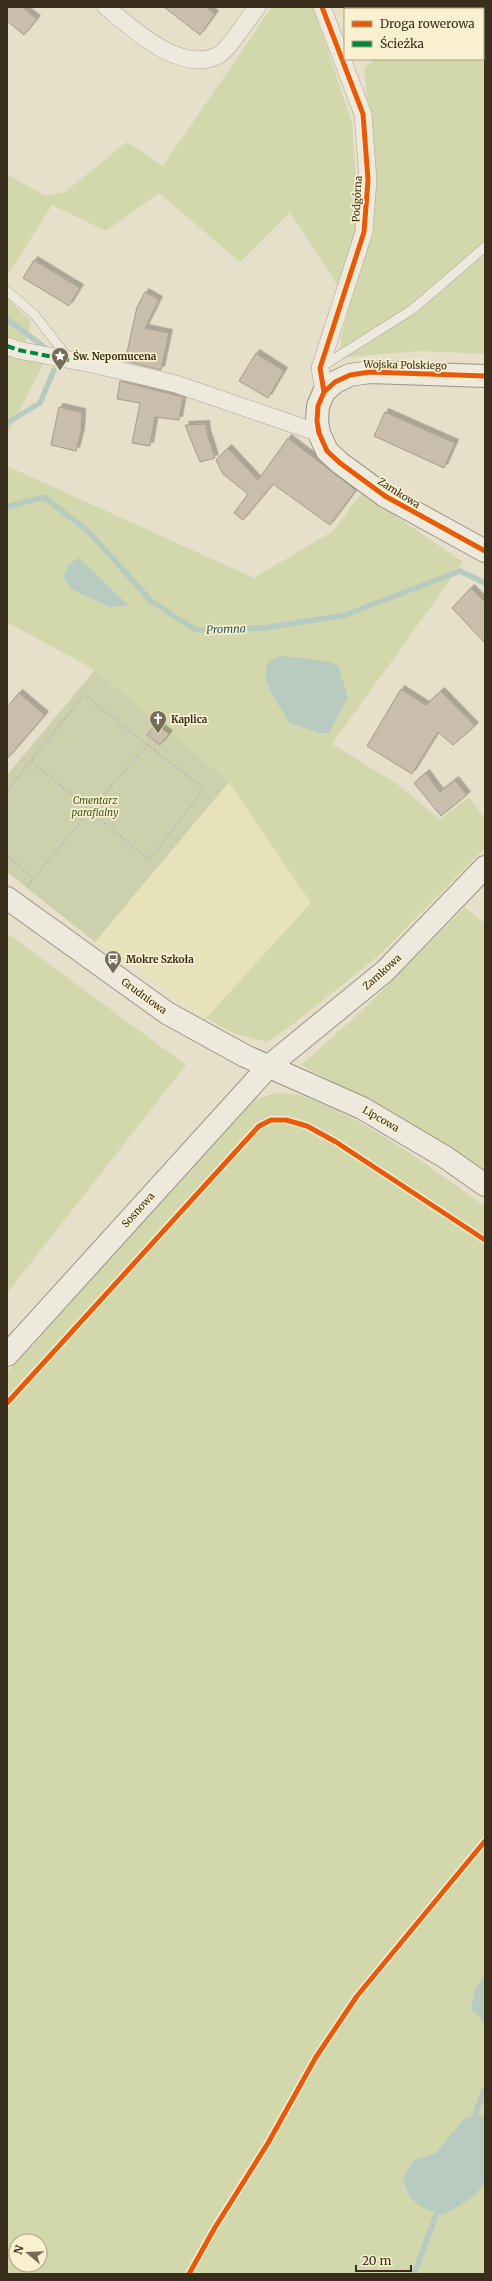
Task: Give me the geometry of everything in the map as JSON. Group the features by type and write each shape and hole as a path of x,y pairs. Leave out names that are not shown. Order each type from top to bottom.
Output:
{"street":[{"path":"106,7 144,37 180,58 201,59 219,55 257,7"},
{"name":"Podgórna","path":"322,7 363,114 368,180 364,232 320,368 324,392"},
{"path":"7,346 18,350 176,384 319,433 318,406 324,392"},
{"name":"Wojska Polskiego","path":"324,392 335,382 360,373 485,376"},
{"name":"Zamkowa","path":"319,433 327,451 356,476 422,518 485,551"},
{"name":"Zamkowa","path":"269,1066 385,971 485,867"},
{"name":"Grudniowa","path":"7,898 167,1013 217,1042 269,1066"},
{"name":"Lipcowa","path":"269,1066 362,1108 445,1157 485,1185"},
{"name":"Sosnowa","path":"7,1355 269,1066"}],"lane":[{"path":"320,368 413,309 485,247"},
{"path":"7,291 34,314 69,360"}],"path":[{"path":"7,790 84,696 204,789 149,860 31,761"},
{"path":"26,887 150,741"},
{"path":"7,856 34,878"}],"shaded area":[{"path":"335,7 426,7 344,8 344,26"},
{"path":"79,558 128,605 110,607 71,589 63,577 69,564"},
{"path":"282,656 327,661 338,666 348,697 329,733 320,733 290,723 276,701 268,683 266,667 270,661"},
{"path":"229,782 311,903 206,1018 171,995 139,968 95,942"},
{"path":"485,1974 485,2024 471,2008 475,1989"},
{"path":"476,2115 485,2116 486,2165 483,2183 480,2189 467,2201 442,2215 420,2206 411,2198 403,2176 414,2160 436,2153 464,2119"}],"green space":[{"path":"272,7 313,7 352,123 356,178 356,234 339,288 290,212 240,262 159,193 106,231 52,205 7,276 7,174 45,196 65,192 127,142 163,166"},
{"path":"485,7 485,354 419,351 340,358 341,338 370,230 373,149 364,69 373,60 484,60 484,8 425,8"},
{"path":"7,298 31,322 26,342 7,337"},
{"path":"7,350 44,363 7,435"},
{"path":"7,466 254,578 333,531 362,493 463,562 332,744 397,784 440,819 469,797 485,819 485,848 378,956 292,1025 267,1042 233,1033 206,1018 311,903 229,782 95,670 7,622"},
{"name":"Cmentarz parafialny","path":"95,670 229,782 95,942 7,872 7,775"},
{"path":"465,907 485,924 485,1173 396,1116 301,1065 364,1009"},
{"path":"7,933 186,1065 7,1293"},
{"path":"276,1093 300,1095 327,1106 375,1131 442,1175 485,1207 485,2274 7,2274 7,1372 215,1142 256,1099"}],"building":[{"path":"7,7 22,7 37,19 24,35 7,21"},
{"path":"164,7 206,7 215,14 200,35"},
{"path":"34,260 80,288 69,306 23,278"},
{"path":"145,292 159,300 145,328 169,333 161,370 125,361 137,307"},
{"path":"256,353 284,371 268,398 239,381"},
{"path":"120,381 183,397 179,420 155,417 150,446 132,443 140,403 117,399"},
{"path":"59,407 82,412 81,432 76,451 51,445"},
{"path":"385,412 455,443 444,468 374,436"},
{"path":"206,424 207,433 215,458 200,462 185,425"},
{"path":"288,438 356,490 330,525 273,484 243,520 234,513 248,494 223,474 216,460 228,448 258,480"},
{"path":"471,588 485,602 485,643 452,608"},
{"path":"401,689 426,705 441,691 475,726 453,745 438,732 412,774 367,746"},
{"path":"19,693 45,715 7,759 7,707"},
{"name":"Kaplica","path":"156,724 169,734 160,745 147,735"},
{"path":"426,773 440,792 455,780 467,795 441,816 414,783"}],"waterway":[{"name":"Promna","path":"7,319 44,347"},
{"name":"Promna","path":"7,423 40,403 54,370"},
{"name":"Promna","path":"7,507 44,497 89,532 151,601 196,630 264,628 345,615 460,571 485,583"},
{"path":"472,2123 485,2088"},
{"path":"414,2274 439,2207"}],"marked path":[{"path":"7,346 18,350 69,360"}],"cycle path":[{"path":"322,7 363,114 368,180 364,232 320,368 324,392"},
{"path":"485,376 370,372 350,375 335,382 324,392 318,406 317,421 319,433 327,451 340,463 385,496 485,551"},
{"path":"7,1403 259,1126 271,1120 286,1120 307,1126 336,1142 485,1240"},
{"path":"189,2274 214,2229 268,2143 316,2057 357,1996 485,1841"}],"place":[{"name":"Św. Nepomucena","path":"60,371"},
{"name":"Kaplica","path":"158,734"},
{"name":"Mokre Szkoła","path":"113,974"}]}
